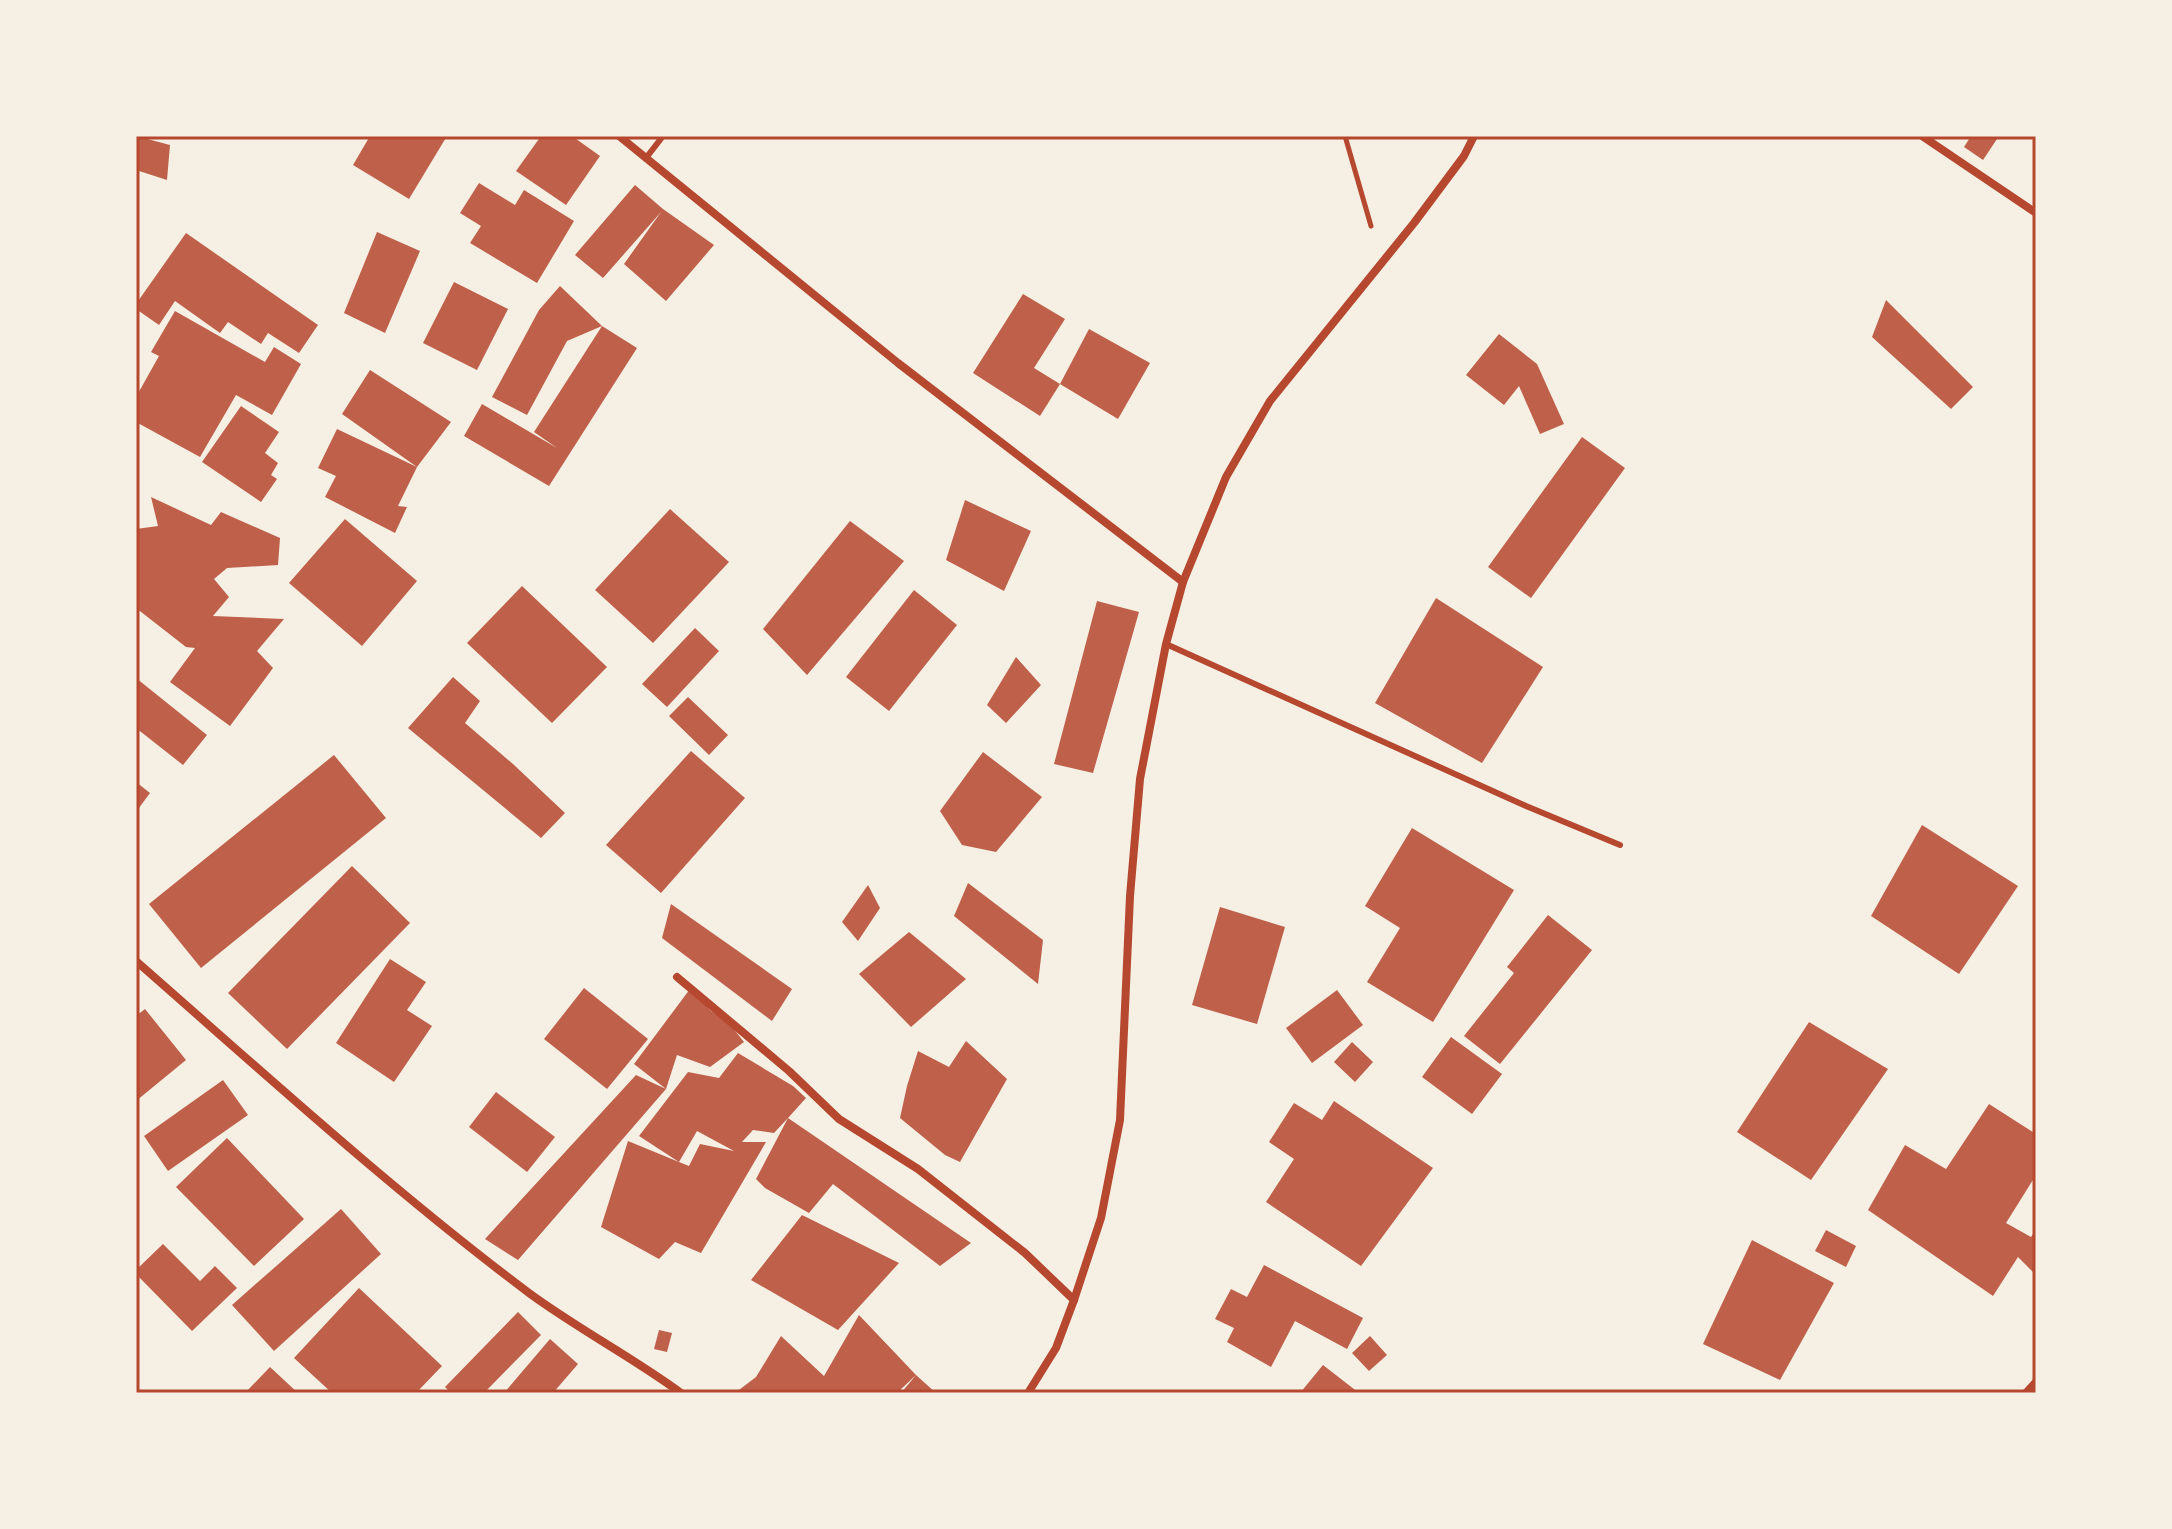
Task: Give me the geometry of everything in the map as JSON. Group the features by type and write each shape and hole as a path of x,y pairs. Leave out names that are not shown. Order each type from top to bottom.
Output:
{"street":[{"path":"619,136 898,363 1183,582"},
{"path":"1028,1393 1056,1348 1074,1300 1101,1218 1120,1120 1130,896 1140,779 1166,644 1183,582 1226,477 1270,401 1464,156 1474,136"},
{"path":"1922,136 2036,213"},
{"path":"136,961 411,1200 531,1295 681,1393"},
{"path":"677,977 789,1071 839,1119 918,1169 1025,1253 1074,1300"},
{"path":"2026,1393 2036,1382"}],"lane":[{"path":"646,158 663,136"},
{"path":"1166,644 1620,845"}],"path":[{"path":"1345,136 1383,261"}],"building":[{"path":"136,136 170,145 167,180 136,170"},
{"path":"370,136 447,136 409,199 353,165"},
{"path":"541,136 572,136 600,156 566,205 516,171"},
{"path":"1971,136 1999,136 1983,160 1964,147"},
{"path":"479,183 515,205 524,190 574,221 537,283 470,243 481,226 460,213"},
{"path":"635,185 714,245 666,301 624,264 661,212 603,278 575,255"},
{"path":"377,232 420,251 385,333 344,313"},
{"path":"186,233 318,325 299,353 268,333 261,344 228,322 220,333 175,301 159,325 136,309 136,304"},
{"path":"454,282 508,309 477,370 423,343"},
{"path":"560,286 602,326 567,341 527,415 492,397 539,310"},
{"path":"1023,294 1065,319 1034,368 1060,384 1040,416 973,373"},
{"path":"1886,300 1973,387 1951,409 1872,337"},
{"path":"175,311 265,362 274,347 301,364 272,415 236,395 200,457 136,422 136,397 159,356 151,352"},
{"path":"602,326 637,348 549,486 464,436 482,404 557,448 534,432"},
{"path":"1089,329 1150,363 1118,419 1060,384"},
{"path":"1499,334 1537,364 1564,424 1540,434 1519,386 1504,405 1466,375"},
{"path":"370,370 451,422 417,467 342,414"},
{"path":"241,406 279,432 265,453 278,463 271,475 277,479 261,502 202,462"},
{"path":"337,429 417,467 398,506 407,507 395,533 325,497 336,476 318,468"},
{"path":"1582,437 1625,468 1531,598 1488,567"},
{"path":"151,497 211,525 221,512 280,538 278,565 227,568 214,579 229,597 213,616 284,619 257,651 273,668 230,726 170,682 195,648 186,647 136,608 136,529 158,526"},
{"path":"965,500 1031,531 1004,591 946,560"},
{"path":"670,509 729,562 653,643 595,590"},
{"path":"345,519 417,581 362,646 289,583"},
{"path":"850,521 904,561 807,675 763,629"},
{"path":"522,586 607,667 552,723 467,643"},
{"path":"914,590 957,625 889,711 846,677"},
{"path":"1436,598 1543,667 1482,763 1375,703"},
{"path":"1097,601 1139,612 1093,773 1054,764"},
{"path":"695,628 719,651 667,707 642,684"},
{"path":"1016,657 1041,685 1006,723 987,705"},
{"path":"453,677 480,701 465,723 565,813 541,838 408,728"},
{"path":"136,678 207,735 183,765 136,728"},
{"path":"688,697 728,735 709,755 669,716"},
{"path":"691,751 745,798 661,893 606,845"},
{"path":"983,752 1042,797 996,852 962,845 940,811"},
{"path":"334,755 386,818 201,968 149,904"},
{"path":"136,782 150,793 136,812"},
{"path":"1922,825 2018,886 1959,974 1871,916"},
{"path":"1412,828 1514,890 1433,1022 1367,982 1400,928 1365,906"},
{"path":"352,866 410,923 287,1049 228,993"},
{"path":"968,883 1043,940 1038,984 954,916"},
{"path":"868,885 880,908 858,941 842,922"},
{"path":"671,904 792,989 772,1021 662,938"},
{"path":"1220,907 1285,927 1257,1024 1192,1005"},
{"path":"1548,915 1592,950 1500,1064 1464,1036 1514,973 1507,967"},
{"path":"909,932 966,979 911,1027 859,974"},
{"path":"390,959 426,982 407,1010 432,1026 394,1082 336,1043"},
{"path":"584,988 648,1039 607,1089 544,1039"},
{"path":"690,989 711,1011 729,1023 744,1042 710,1067 677,1055 666,1089 634,1064"},
{"path":"1337,990 1363,1025 1312,1063 1286,1028"},
{"path":"145,1009 186,1060 136,1101 136,1016"},
{"path":"1809,1022 1888,1069 1811,1180 1737,1132"},
{"path":"1451,1037 1502,1074 1472,1114 1422,1077"},
{"path":"966,1041 1007,1079 960,1162 945,1155 900,1118 918,1051 949,1067"},
{"path":"1352,1042 1373,1062 1355,1082 1334,1062"},
{"path":"738,1053 793,1086 806,1098 774,1133 753,1130 742,1142 766,1142 701,1253 675,1242 659,1259 601,1227 628,1141 679,1162 639,1136 688,1072 719,1078","holes":["697,1131 734,1151 700,1144 689,1166 679,1162"]},
{"path":"636,1075 666,1089 518,1260 485,1239"},
{"path":"223,1080 248,1115 168,1171 144,1136"},
{"path":"496,1092 555,1137 527,1172 469,1127"},
{"path":"1334,1101 1433,1168 1361,1266 1266,1202 1294,1159 1269,1142 1294,1103 1322,1120"},
{"path":"1989,1104 2036,1134 2036,1175 2006,1223 2031,1237 2036,1230 2036,1275 2018,1257 1993,1296 1868,1210 1905,1145 1946,1169"},
{"path":"788,1118 971,1243 940,1266 833,1184 809,1213 765,1188 756,1179"},
{"path":"227,1138 304,1219 254,1266 176,1187"},
{"path":"341,1209 381,1254 274,1351 232,1305"},
{"path":"802,1215 899,1263 838,1330 751,1280"},
{"path":"1826,1230 1856,1246 1846,1267 1815,1251"},
{"path":"1752,1240 1834,1283 1780,1380 1703,1344"},
{"path":"163,1244 200,1281 215,1266 237,1288 192,1331 136,1274 136,1270"},
{"path":"1264,1265 1363,1318 1347,1349 1295,1321 1271,1367 1227,1342 1234,1328 1215,1319 1231,1289 1247,1297"},
{"path":"359,1288 442,1366 416,1393 332,1393 294,1358"},
{"path":"518,1312 541,1335 484,1393 451,1393 445,1387"},
{"path":"859,1315 916,1375 897,1393 735,1393 756,1377 781,1336 824,1376"},
{"path":"659,1330 672,1333 667,1352 654,1349"},
{"path":"1370,1336 1387,1355 1369,1371 1352,1353"},
{"path":"550,1339 578,1364 553,1393 504,1393"},
{"path":"1323,1365 1359,1393 1300,1393"},
{"path":"270,1367 298,1393 245,1393"},
{"path":"916,1375 936,1393 901,1393"}]}
